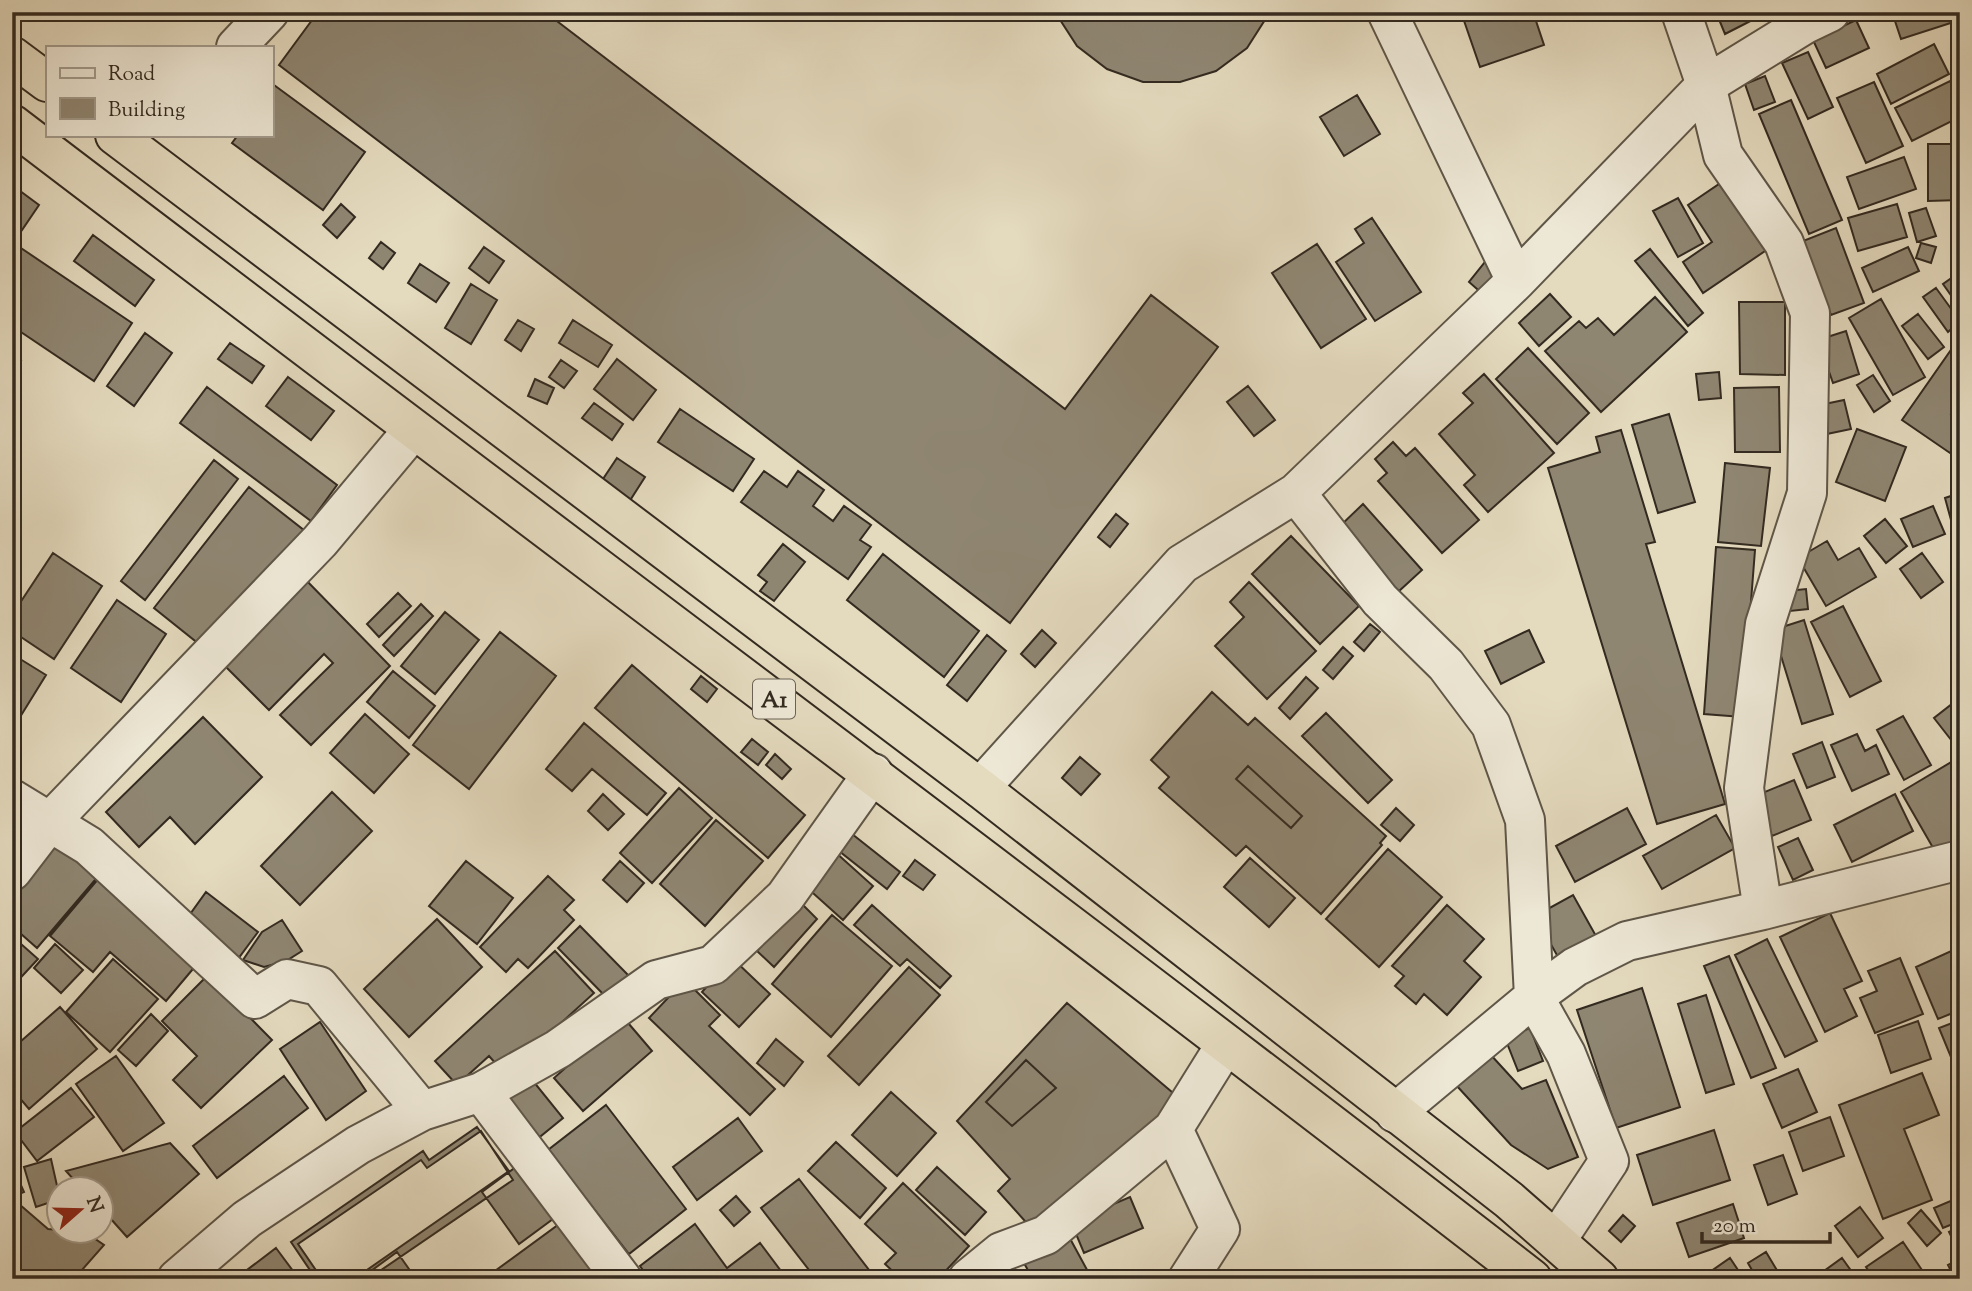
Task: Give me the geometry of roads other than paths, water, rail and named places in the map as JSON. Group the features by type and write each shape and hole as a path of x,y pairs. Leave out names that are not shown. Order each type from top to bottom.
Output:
{"highway":[{"path":"12,56 46,81"},
{"name":"A1","path":"12,124 413,430 873,773 1532,1279"},
{"name":"A1","path":"136,140 980,788 1395,1114 1509,1200 1599,1279"}],"street":[{"path":"237,46 269,12"},
{"path":"1387,12 1516,281"},
{"path":"1681,12 1706,85 1723,155 1784,243 1810,313 1807,492 1765,624 1744,788 1763,910"},
{"path":"980,788 1182,564 1296,493 1516,281 1706,85 1805,24 1830,12"},
{"path":"12,871 48,824 320,541 413,430"},
{"path":"1296,493 1380,600 1446,665 1491,725 1525,820 1534,997 1566,1054 1609,1161 1556,1241"},
{"path":"177,1279 247,1219 358,1145 422,1111 481,1092 558,1049 656,979 713,965 785,897 873,773"},
{"path":"12,799 48,824 89,846 255,999 287,979 319,986 422,1111"},
{"path":"1395,1114 1534,997 1575,967 1627,941 1960,860"},
{"path":"968,1279 1001,1252 1046,1235 1173,1129 1226,1044"},
{"path":"481,1092 622,1279"},
{"path":"1173,1129 1220,1229 1188,1279"}]}
